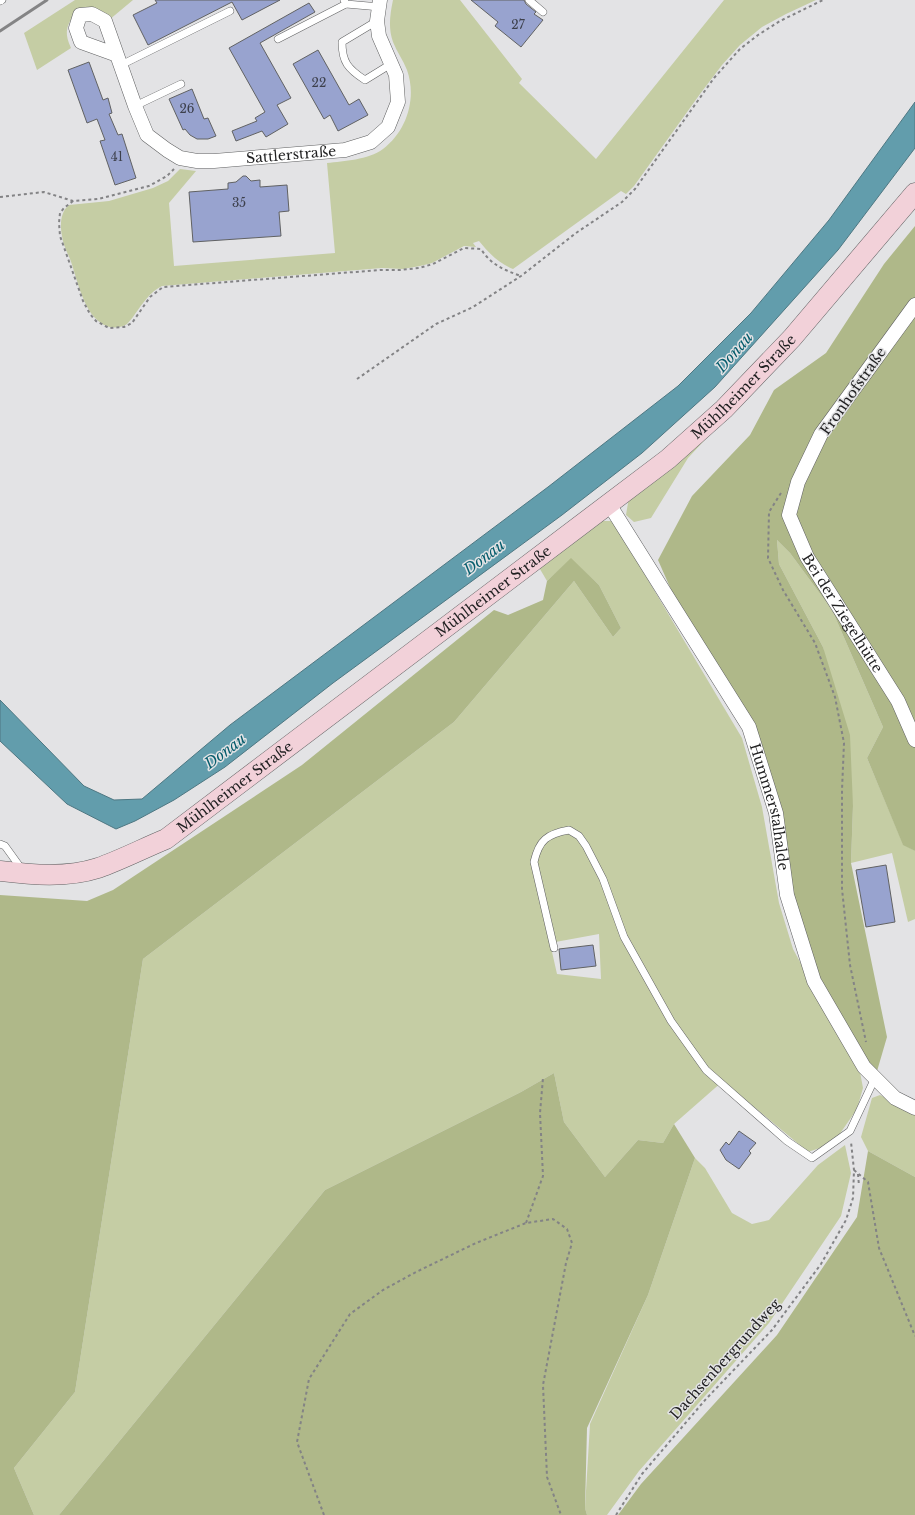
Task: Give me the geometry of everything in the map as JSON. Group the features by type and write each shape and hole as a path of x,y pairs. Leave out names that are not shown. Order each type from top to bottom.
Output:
{"main road":[{"name":"Mühlheimer Straße","path":"0,871 25,874 67,874 98,868 166,839 668,459 724,409 792,338 915,193"}],"street":[{"name":"Sattlerstraße","path":"119,60 147,135 180,158 197,161 214,161 345,150 371,142 388,127 398,102 396,75 379,36 378,21 380,3"},
{"name":"Fronhofstraße","path":"798,482 821,434 915,305"},
{"name":"Bei der Ziegelhütte","path":"798,482 789,515 807,557 898,701 915,740"},
{"name":"Hummerstalhalde","path":"609,504 749,727 776,813 787,895 814,981 864,1067 895,1098 915,1108"}],"lane":[{"path":"529,0 543,12"},
{"path":"278,40 345,2 380,3"},
{"path":"119,60 230,11"},
{"path":"378,21 342,42 342,54 351,71 364,80 391,64"},
{"path":"135,106 181,84"},
{"path":"554,948 534,862 537,848 546,839 558,832 569,830 578,836 586,846 603,879 624,937 671,1021 706,1070 787,1141 812,1158 850,1131 875,1078"},
{"path":"0,844 5,846 25,874"}],"path":[{"path":"356,379 436,324 473,307 521,276 576,234 622,202 636,190 714,78 740,49 758,34 780,21 823,0"},
{"path":"0,197 44,192 73,201 98,199 149,186 167,176 174,169 180,158"},
{"path":"73,201 60,213 60,236 83,301 90,314 96,321 109,328 124,327 132,323 150,297 163,287 419,268 434,264 464,248 481,249 486,257 494,264 502,269 521,276"},
{"path":"784,487 769,512 768,558 783,590 815,643 835,697 844,743 842,790 842,889 850,965 866,1046"},
{"path":"526,1223 543,1176 540,1114 543,1078"},
{"name":"Dachsenbergrundweg","path":"616,1515 642,1474 706,1399 772,1330 821,1264 846,1220 853,1198 854,1170 850,1131"},
{"path":"854,1170 868,1182 879,1248 915,1336"},
{"path":"858,1174 859,1186"},
{"path":"324,1515 297,1442 309,1379 350,1314 383,1290 476,1243 526,1223 553,1220 567,1229 572,1243 566,1263 542,1385 547,1477 561,1515"}],"green space":[{"path":"75,0 133,0 109,20 74,15 69,23 67,31 71,48 37,70 24,33"},
{"path":"393,0 460,0 522,79 519,83 596,159 724,0 816,0 762,27 740,45 722,65 634,186 626,194 621,191 513,269 494,257 479,241 473,243 476,247 464,246 432,263 403,269 382,268 162,286 150,295 127,324 119,327 110,327 104,325 97,319 86,305 63,242 61,224 64,211 69,205 109,201 153,188 168,181 180,169 196,171 169,203 174,266 335,253 327,163 363,158 377,153 391,142 398,133 408,113 411,92 410,81 407,70 396,49 390,32 390,16"},
{"path":"915,226 915,851 903,845 867,758 883,727 832,610 790,553 777,540 779,564 823,647 850,735 853,806 851,863 887,1037 875,1078 814,981 787,895 776,813 749,727 691,635 658,560 692,496 750,435 774,390 826,353 884,264"},
{"path":"715,429 688,458 651,518 634,522 626,515 629,497"},
{"path":"600,521 613,521 742,738 762,807 779,903 793,949 860,1072 863,1088 857,1109 839,1135 820,1148 808,1152 723,1081 674,1124 663,1143 638,1140 605,1177 564,1122 554,1073 521,1092 325,1190 59,1515 34,1515 14,1468 75,1392 143,959 454,722 574,581 613,637 621,628 599,585 571,559 547,581 537,564","holes":["599,934 601,979 557,974 550,943"]},
{"path":"777,540 790,553 832,610 883,727 867,758 903,844 915,851 915,919 908,922 892,853 851,863 853,806 823,647 779,564"},
{"path":"571,558 599,585 621,628 613,637 574,581 454,722 143,959 75,1392 14,1468 34,1515 0,1515 0,895 87,901 113,890 302,765 494,610 508,615 543,600 547,581"},
{"path":"554,1073 564,1122 605,1177 638,1140 663,1143 674,1124 695,1158 648,1295 587,1428 585,1508 587,1515 59,1515 325,1190 521,1092"},
{"path":"880,1095 915,1113 915,1177 868,1151 861,1137 872,1098"},
{"path":"845,1145 851,1173 841,1216 769,1323 639,1471 607,1515 587,1515 585,1508 590,1424 648,1295 695,1158 705,1168 732,1213 752,1224 769,1220 818,1165"},
{"path":"868,1151 915,1177 915,1515 618,1515 641,1484 777,1335 857,1217"}],"water":[{"name":"Donau","path":"915,102 915,148 838,250 715,387 642,453 562,515 333,683 225,767 174,800 135,821 116,829 67,804 0,741 0,700 84,786 114,800 142,799 230,725 548,487 678,386 751,313 829,220"}],"building":[{"path":"155,0 280,0 242,20 232,2 148,45 133,15 157,3"},
{"path":"471,0 524,0 526,4 536,12 534,14 543,20 521,47 495,26 498,22"},
{"path":"309,3 315,12 260,43 291,98 277,105 288,124 266,137 262,131 236,141 232,131 257,121 255,118 265,112 229,48"},
{"path":"318,50 349,105 359,99 368,115 338,131 330,115 324,119 293,64"},
{"path":"89,62 103,100 108,98 112,113 109,114 118,135 122,134 136,178 115,185 100,141 105,140 97,119 87,123 68,70"},
{"path":"192,89 204,119 208,118 216,136 208,139 197,139 190,135 185,129 183,130 169,99"},
{"path":"243,176 246,176 251,181 260,180 260,187 287,185 289,211 279,212 281,236 193,242 189,192 228,189 228,183 236,182"},
{"path":"886,865 895,922 866,927 856,870"},
{"path":"593,945 596,966 561,970 559,949"},
{"path":"739,1131 756,1143 749,1151 751,1153 739,1169 726,1160 720,1150 726,1142 729,1145"}],"railway":[{"path":"0,31 47,0"}]}
